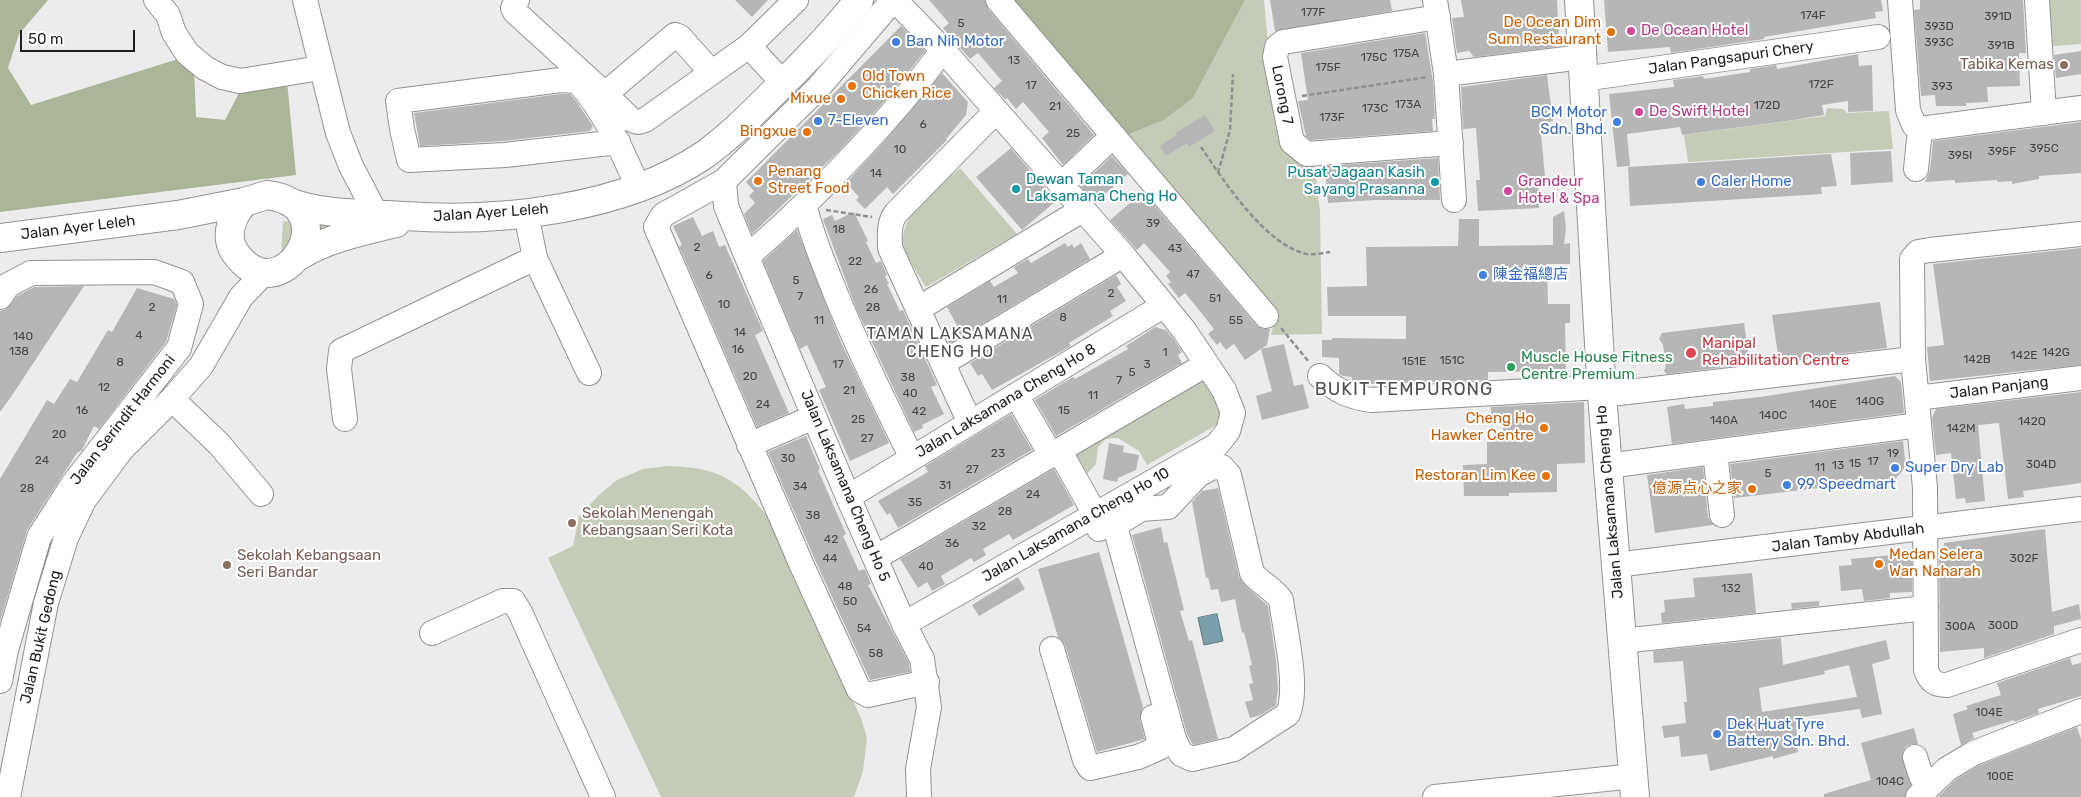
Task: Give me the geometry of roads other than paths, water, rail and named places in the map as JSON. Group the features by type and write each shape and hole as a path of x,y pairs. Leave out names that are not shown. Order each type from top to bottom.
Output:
{"main road":[{"name":"Jalan Ayer Leleh","path":"289,202 319,211 422,217 470,217 526,214 584,204 638,187 671,173 704,155 735,131 825,42 859,0"},
{"name":"Jalan Laksamana Cheng Ho","path":"1579,0 1607,466 1635,786"},
{"path":"178,215 204,223 246,260 278,271 290,266 299,256 305,244 307,232 304,220 298,210 289,202 278,196 267,195 244,202 231,224 246,260"},
{"name":"Jalan Ayer Leleh","path":"0,238 178,215 244,202"},
{"path":"299,256 310,249 362,231 422,217"}],"street":[{"path":"156,0 168,15 174,33 187,53 204,68 222,77 240,81 320,68"},
{"path":"305,0 310,13 320,68 338,133 351,166 376,214"},
{"path":"517,0 513,8 515,12 630,119 638,122 645,120 749,46 796,0"},
{"path":"875,558 1206,364 1184,330 1123,255 943,50 894,0 818,88 724,181 663,215 656,227 749,444 859,690 868,695 927,682"},
{"path":"998,0 1266,316"},
{"path":"1900,0 1908,110 1914,125 1920,129 2081,108"},
{"path":"2037,0 2044,113"},
{"path":"1436,9 1446,74 1452,143 1454,200"},
{"name":"Lorong 7","path":"1436,9 1283,42 1277,47 1275,57 1292,142 1307,154 1452,143"},
{"path":"605,94 671,36 675,35 680,36 712,72"},
{"name":"Jalan Pangsapuri Chery","path":"1583,68 1878,37"},
{"path":"749,46 783,83"},
{"path":"747,258 805,207 910,94 943,50"},
{"path":"1446,74 1583,68"},
{"path":"618,142 505,155 409,160 398,101 561,80 577,81 586,91 618,142 638,187"},
{"path":"970,423 890,248 891,220 996,111"},
{"path":"1916,169 1920,129"},
{"path":"1060,185 1113,136"},
{"name":"Jalan Laksamana Cheng Ho 5","path":"724,181 726,206 747,258 848,497 904,624 922,659 927,682 929,707 918,768 919,797"},
{"path":"805,207 810,232 841,306 873,380 912,458"},
{"path":"918,309 1082,210"},
{"path":"526,214 535,258 589,373"},
{"path":"2081,234 1930,250 1918,252 1912,260 1913,359 1926,529 1926,670 1929,679 1937,685 1947,685 2081,640"},
{"path":"943,363 1123,255"},
{"path":"345,419 339,369 341,351 535,258"},
{"name":"Jalan Bukit Gedong","path":"8,797 31,671 46,603 66,538 84,500 122,448 172,399 201,366 242,297 246,260"},
{"name":"Jalan Serindit Harmoni","path":"0,297 8,285 31,273 154,272 182,282 191,304 179,348 73,484 39,536 4,657"},
{"name":"Jalan Laksamana Cheng Ho 8","path":"848,497 1163,306"},
{"path":"1320,376 1335,389 1352,397 1372,400 1602,391 1913,359"},
{"name":"Jalan Laksamana Cheng Ho 10","path":"904,624 1145,486 1179,480 1217,445 1228,431 1233,413 1224,390 1206,364"},
{"name":"Jalan Panjang","path":"1917,398 2081,378"},
{"path":"1016,395 1094,514 1137,653 1161,747 1138,757 1090,768 1085,760 1052,649"},
{"path":"172,399 218,444 261,494"},
{"path":"749,444 814,417"},
{"path":"1607,466 1919,425"},
{"path":"1715,452 1722,515"},
{"path":"1215,466 1222,467 1229,475 1252,573 1259,581 1274,590 1281,600 1292,687 1292,705 1288,714 1234,749 1192,759 1181,754 1174,739 1116,530 1120,522 1141,509 1168,506 1179,480 1198,475 1215,466"},
{"path":"1145,486 1155,507"},
{"name":"Jalan Tamby Abdullah","path":"1615,565 2081,509"},
{"path":"432,633 503,601 513,601 520,612 604,797"},
{"path":"1622,641 1926,608"},
{"path":"4,657 38,641"},
{"path":"4,657 31,671"},
{"path":"1923,792 1948,768 1974,753 2081,711"},
{"path":"1915,757 1921,776 1923,792"},
{"path":"1436,797 1635,786"}],"water":[{"path":"1217,614 1223,641 1204,645 1198,618"}],"place":[{"name":"De Ocean Hotel","path":"1631,31"},
{"name":"De Ocean Dim Sum Restaurant","path":"1611,32"},
{"name":"Ban Nih Motor","path":"896,42"},
{"name":"Tabika Kemas","path":"2064,65"},
{"name":"Old Town Chicken Rice","path":"852,86"},
{"name":"Mixue","path":"841,99"},
{"name":"De Swift Hotel","path":"1639,112"},
{"name":"7-Eleven","path":"818,121"},
{"name":"BCM Motor Sdn. Bhd.","path":"1617,122"},
{"name":"Bingxue","path":"807,132"},
{"name":"Penang Street Food","path":"758,181"},
{"name":"Pusat Jagaan Kasih Sayang Prasanna","path":"1435,182"},
{"name":"Caler Home","path":"1701,182"},
{"name":"Dewan Taman Laksamana Cheng Ho","path":"1016,189"},
{"name":"Grandeur Hotel & Spa","path":"1508,191"},
{"name":"陳金福總店","path":"1483,275"},
{"name":"Manipal Rehabilitation Centre","path":"1691,353"},
{"name":"Muscle House Fitness Centre Premium","path":"1511,367"},
{"name":"Cheng Ho Hawker Centre","path":"1544,428"},
{"name":"Super Dry Lab","path":"1895,468"},
{"name":"Restoran Lim Kee","path":"1546,476"},
{"name":"99 Speedmart","path":"1787,485"},
{"name":"億源点心之家","path":"1752,489"},
{"name":"Sekolah Menengah Kebangsaan Seri Kota","path":"572,523"},
{"name":"Medan Selera Wan Naharah","path":"1879,564"},
{"name":"Sekolah Kebangsaan Seri Bandar","path":"227,565"},
{"name":"Dek Huat Tyre Battery Sdn. Bhd.","path":"1717,734"}],"district":[{"name":"TAMAN LAKSAMANA CHENG HO","path":"950,343"},
{"name":"BUKIT TEMPURONG","path":"1404,390"}]}
